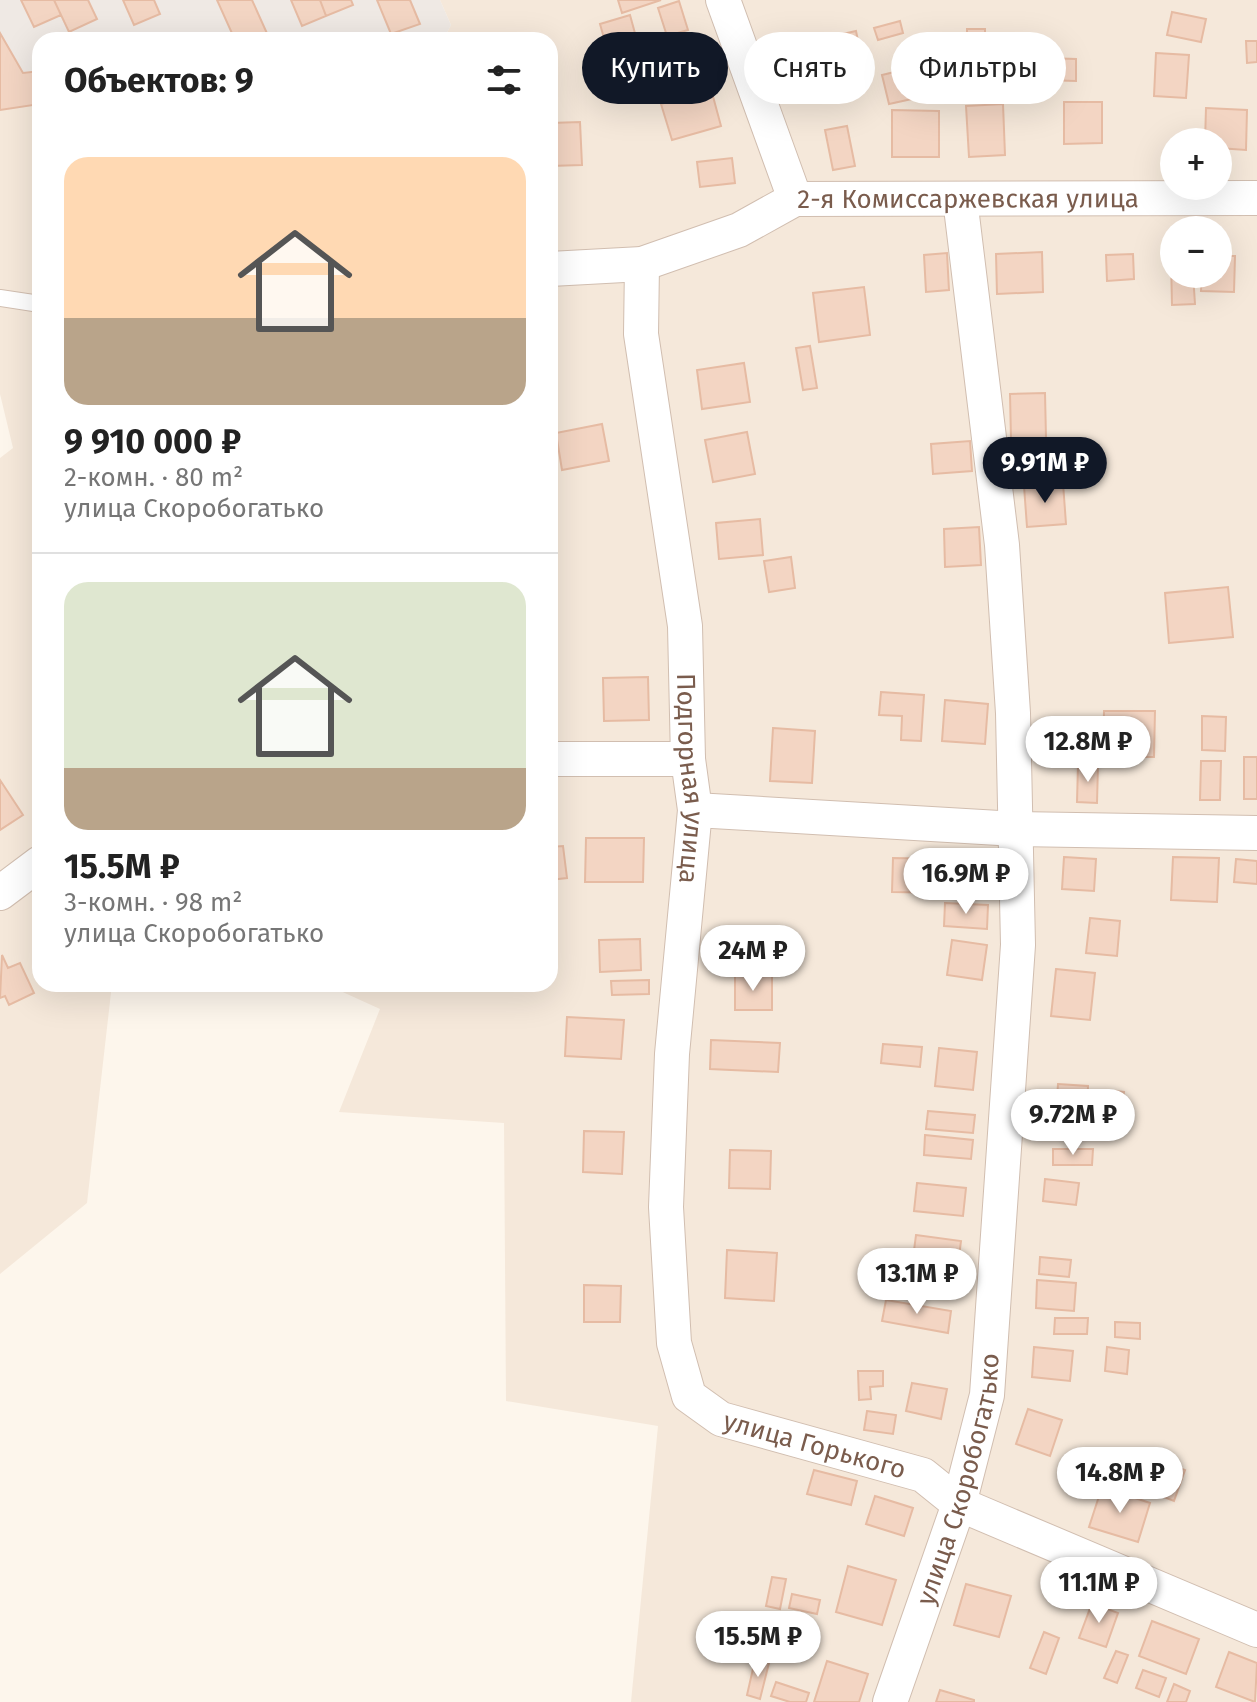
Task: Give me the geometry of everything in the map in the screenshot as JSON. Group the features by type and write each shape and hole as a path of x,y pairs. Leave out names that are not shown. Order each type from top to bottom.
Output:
{"street":[{"path":"723,0 795,199"},
{"name":"2-я Комиссаржевская улица","path":"558,269 642,264 739,230 795,199 1257,198"},
{"name":"улица Скоробогатько","path":"890,1702 959,1504 987,1395 1018,945 1016,829 1002,545 960,199"},
{"name":"Подгорная улица","path":"642,264 641,334 685,626 688,759 695,810 672,1054 666,1207 674,1343"},
{"path":"558,759 688,759"},
{"path":"695,810 1016,829 1257,833"},
{"path":"0,893 32,869"},
{"name":"улица Горького","path":"674,1343 689,1396 721,1419 923,1475 959,1504 1257,1630"}],"lane":[{"path":"0,298 32,303"}],"shaded area":[{"path":"0,0 440,0 451,25 447,32 32,32 32,105 0,109"},
{"path":"440,0 1257,0 1257,1702 631,1702 658,1426 506,1401 504,1123 339,1112 380,1009 343,992 558,992 558,32 447,32 451,25"},
{"path":"32,105 32,992 111,992 87,1203 0,1274 0,458 13,448 0,394 0,109"}],"building":[{"path":"21,0 54,0 61,15 34,27"},
{"path":"54,0 88,0 97,19 69,32"},
{"path":"123,0 154,0 160,14 134,25"},
{"path":"217,0 252,0 266,32 231,32"},
{"path":"291,0 320,0 326,16 302,26"},
{"path":"320,0 351,0 353,5 326,16"},
{"path":"377,0 410,0 420,24 390,32"},
{"path":"618,0 661,0 622,13"},
{"path":"679,1 688,30 666,32 658,8"},
{"path":"1172,12 1206,19 1201,42 1167,35"},
{"path":"630,15 635,32 602,32 600,24"},
{"path":"900,21 903,32 891,32 891,36 878,40 874,28"},
{"path":"967,29 985,29 985,32 967,32"},
{"path":"0,33 23,73 32,72 32,105 0,110"},
{"path":"1246,41 1257,41 1257,62 1247,63"},
{"path":"1156,53 1189,55 1186,98 1154,96"},
{"path":"1066,59 1076,59 1076,81 1066,81"},
{"path":"891,73 891,104 889,104 882,75"},
{"path":"1102,102 1102,143 1064,144 1064,104"},
{"path":"661,104 715,104 721,126 672,140"},
{"path":"1003,104 1005,155 969,157 966,106"},
{"path":"1206,108 1247,110 1246,150 1232,149 1232,128 1205,128"},
{"path":"892,110 939,111 939,157 892,157"},
{"path":"580,122 582,165 558,166 558,123"},
{"path":"847,126 855,166 833,170 825,130"},
{"path":"732,158 735,183 700,187 697,162"},
{"path":"1042,252 1043,292 997,294 996,254"},
{"path":"947,253 949,290 926,292 924,255"},
{"path":"1133,254 1134,279 1107,281 1106,255"},
{"path":"1232,256 1235,256 1234,292 1201,291 1201,288 1232,288"},
{"path":"864,287 870,335 819,342 813,293"},
{"path":"1172,288 1194,288 1195,304 1172,305"},
{"path":"810,346 817,388 803,390 796,348"},
{"path":"744,363 750,402 702,409 697,370"},
{"path":"1045,393 1046,438 1011,439 1010,394"},
{"path":"602,424 609,461 562,470 558,433"},
{"path":"747,432 755,474 713,482 705,440"},
{"path":"970,441 972,471 933,474 931,444"},
{"path":"1063,483 1066,524 1027,527 1024,486"},
{"path":"760,519 763,555 719,559 716,523"},
{"path":"979,527 981,565 945,567 944,529"},
{"path":"791,557 795,588 769,592 764,561"},
{"path":"1228,587 1233,637 1169,643 1165,593"},
{"path":"648,677 649,720 604,721 603,678"},
{"path":"881,692 924,695 921,741 901,740 902,716 879,715"},
{"path":"945,700 988,704 985,744 942,741"},
{"path":"1104,711 1155,711 1154,757 1103,757"},
{"path":"1202,716 1226,717 1225,751 1202,750"},
{"path":"773,728 815,731 812,783 770,781"},
{"path":"1244,757 1257,757 1257,799 1244,799"},
{"path":"1201,761 1221,761 1220,800 1200,800"},
{"path":"1078,765 1098,765 1097,803 1077,802"},
{"path":"0,780 23,815 0,830"},
{"path":"586,838 644,838 643,882 585,882"},
{"path":"558,846 563,846 567,878 558,879"},
{"path":"1064,857 1096,859 1094,891 1062,889"},
{"path":"1173,857 1219,858 1217,902 1171,900"},
{"path":"893,858 946,859 946,893 892,892"},
{"path":"1236,859 1257,861 1257,884 1234,882"},
{"path":"945,903 988,905 987,929 944,926"},
{"path":"1090,918 1120,921 1117,956 1086,953"},
{"path":"640,939 641,970 600,972 599,940"},
{"path":"952,940 987,945 982,980 947,975"},
{"path":"2,955 8,968 20,963 34,993 9,1005 5,996 0,998"},
{"path":"1056,969 1095,973 1090,1020 1051,1016"},
{"path":"735,975 772,976 772,1010 735,1010"},
{"path":"649,980 649,994 612,995 611,981"},
{"path":"567,1017 624,1020 621,1059 565,1056"},
{"path":"711,1040 780,1043 778,1072 710,1069"},
{"path":"883,1044 922,1047 920,1067 881,1063"},
{"path":"939,1048 977,1052 973,1090 935,1086"},
{"path":"1058,1084 1088,1086 1087,1115 1056,1113"},
{"path":"1114,1091 1124,1092 1120,1119 1109,1117"},
{"path":"928,1111 975,1115 973,1133 926,1129"},
{"path":"584,1131 624,1132 622,1174 583,1172"},
{"path":"925,1135 973,1140 971,1159 924,1155"},
{"path":"1053,1149 1093,1149 1092,1165 1053,1165"},
{"path":"730,1150 771,1151 770,1189 729,1188"},
{"path":"1045,1179 1079,1183 1076,1205 1043,1201"},
{"path":"917,1183 966,1188 963,1216 914,1211"},
{"path":"916,1235 961,1241 956,1279 911,1273"},
{"path":"727,1250 777,1253 774,1301 725,1298"},
{"path":"1040,1257 1071,1260 1069,1277 1039,1274"},
{"path":"1037,1280 1076,1283 1074,1311 1036,1308"},
{"path":"584,1285 621,1286 620,1322 584,1322"},
{"path":"886,1300 951,1311 948,1333 882,1321"},
{"path":"1055,1318 1088,1318 1087,1334 1054,1334"},
{"path":"1115,1322 1140,1323 1140,1339 1115,1337"},
{"path":"1034,1347 1073,1351 1070,1381 1032,1377"},
{"path":"1107,1347 1129,1350 1127,1374 1105,1371"},
{"path":"858,1371 883,1371 883,1386 870,1387 871,1399 859,1400"},
{"path":"912,1383 947,1389 941,1419 906,1411"},
{"path":"1028,1409 1062,1420 1050,1456 1016,1444"},
{"path":"867,1411 896,1415 893,1434 864,1430"},
{"path":"1159,1460 1185,1470 1174,1501 1148,1491"},
{"path":"814,1470 857,1481 851,1505 807,1494"},
{"path":"1102,1487 1150,1503 1138,1542 1089,1527"},
{"path":"875,1496 913,1508 904,1536 866,1524"},
{"path":"848,1566 896,1580 882,1625 836,1612"},
{"path":"772,1577 786,1579 780,1609 766,1606"},
{"path":"966,1584 1011,1596 999,1637 954,1625"},
{"path":"792,1594 820,1600 817,1614 789,1608"},
{"path":"1092,1603 1118,1613 1106,1647 1079,1638"},
{"path":"1152,1621 1199,1639 1186,1674 1139,1656"},
{"path":"1044,1632 1059,1638 1046,1674 1030,1668"},
{"path":"1116,1651 1128,1655 1117,1683 1104,1678"},
{"path":"1229,1652 1257,1663 1255,1702 1216,1687"},
{"path":"755,1660 769,1663 760,1699 747,1695"},
{"path":"827,1661 868,1674 859,1702 814,1702"},
{"path":"1143,1670 1166,1678 1159,1697 1136,1688"},
{"path":"776,1682 809,1693 806,1702 790,1702 771,1696"},
{"path":"1174,1684 1190,1691 1186,1702 1167,1702"},
{"path":"940,1690 974,1700 974,1702 936,1702"}]}
